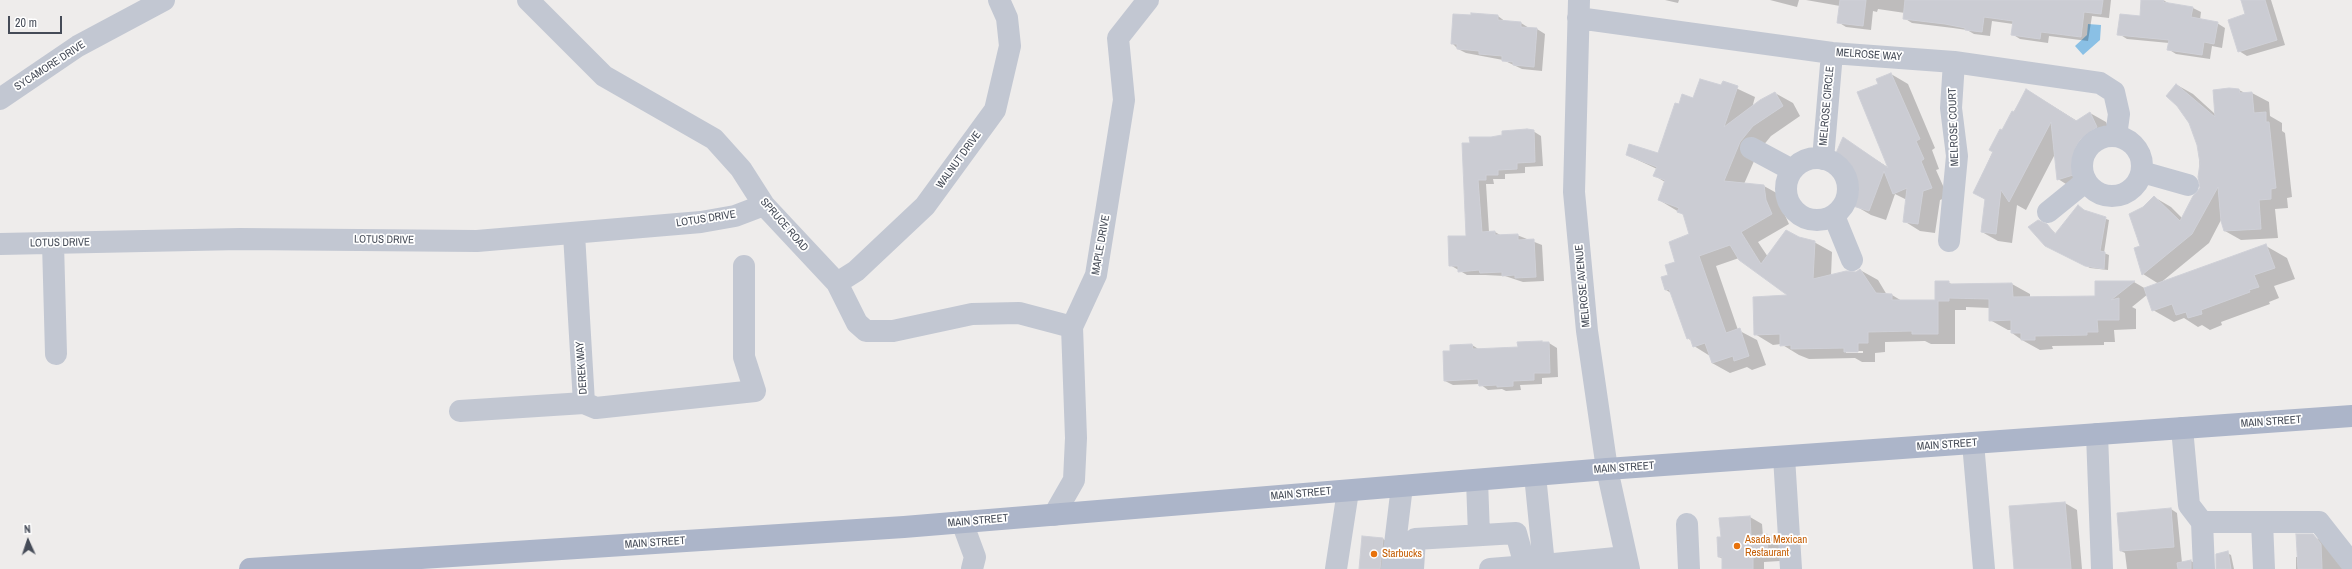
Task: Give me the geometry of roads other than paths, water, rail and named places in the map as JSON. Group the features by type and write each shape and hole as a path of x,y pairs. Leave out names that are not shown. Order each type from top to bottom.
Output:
{"main road":[{"name":"MAIN STREET","path":"250,569 962,522 1607,469 2352,416"}],"street":[{"name":"SYCAMORE DRIVE","path":"0,98 78,46 164,0"},
{"name":"SPRUCE ROAD","path":"528,0 604,76 714,139 741,169 764,205 837,283 857,323 866,332 893,331 972,314 1019,313 1072,327"},
{"name":"WALNUT DRIVE","path":"837,283 856,271 925,206 994,110 1010,46 1007,18 998,0"},
{"name":"MAPLE DRIVE","path":"1054,515 1074,480 1076,438 1072,327 1096,275 1123,108 1124,100 1118,38 1148,0"},
{"name":"MELROSE WAY","path":"1579,9 1832,53 1954,62 2100,83 2114,92 2119,114 2116,136"},
{"name":"MELROSE AVENUE","path":"1579,9 1574,192 1587,331 1607,469 1627,563"},
{"name":"MELROSE CIRCLE","path":"1823,159 1832,53"},
{"name":"MELROSE COURT","path":"1949,241 1957,156 1951,108 1954,62"},
{"path":"2116,136 2124,138 2137,149 2142,160 2142,172 2138,182 2131,190 2117,196 2101,195 2092,190 2085,182 2081,168 2084,153 2097,140 2116,136"},
{"path":"1751,148 1792,170 1786,188 1787,198 1798,214 1816,221 1834,216 1852,260"},
{"name":"MELROSE CIRCLE","path":"1792,170 1806,160 1823,159 1833,162 1847,178 1849,189 1847,200 1842,209 1834,216"},
{"path":"2142,172 2188,186"},
{"path":"2048,212 2085,182"},
{"name":"LOTUS DRIVE","path":"0,244 240,239 477,241 574,234 701,222 735,216 764,205"},
{"name":"DEREK WAY","path":"574,234 584,403 596,408 755,391 744,356 744,266"},
{"path":"53,243 56,354"},
{"path":"460,411 584,403"},
{"path":"2182,428 2189,504 2202,522 2204,569"},
{"path":"2097,434 2102,569"},
{"path":"1973,443 1984,569"},
{"path":"1784,457 1790,569"},
{"path":"1532,567 1535,475"},
{"path":"1477,480 1479,535"},
{"path":"1392,569 1402,486"},
{"path":"1336,569 1348,490"},
{"path":"962,522 975,557 972,569"},
{"path":"2202,522 2319,522 2352,564"},
{"path":"2262,522 2264,569"},
{"path":"1687,524 1689,569"},
{"path":"1413,569 1415,539 1516,533 1532,567"},
{"path":"1490,569 1627,563"}],"water":[{"path":"2088,24 2101,25 2100,40 2083,55 2075,46 2087,35"}],"place":[{"name":"Asada Mexican Restaurant","path":"1737,546"},
{"name":"Starbucks","path":"1374,554"}]}
